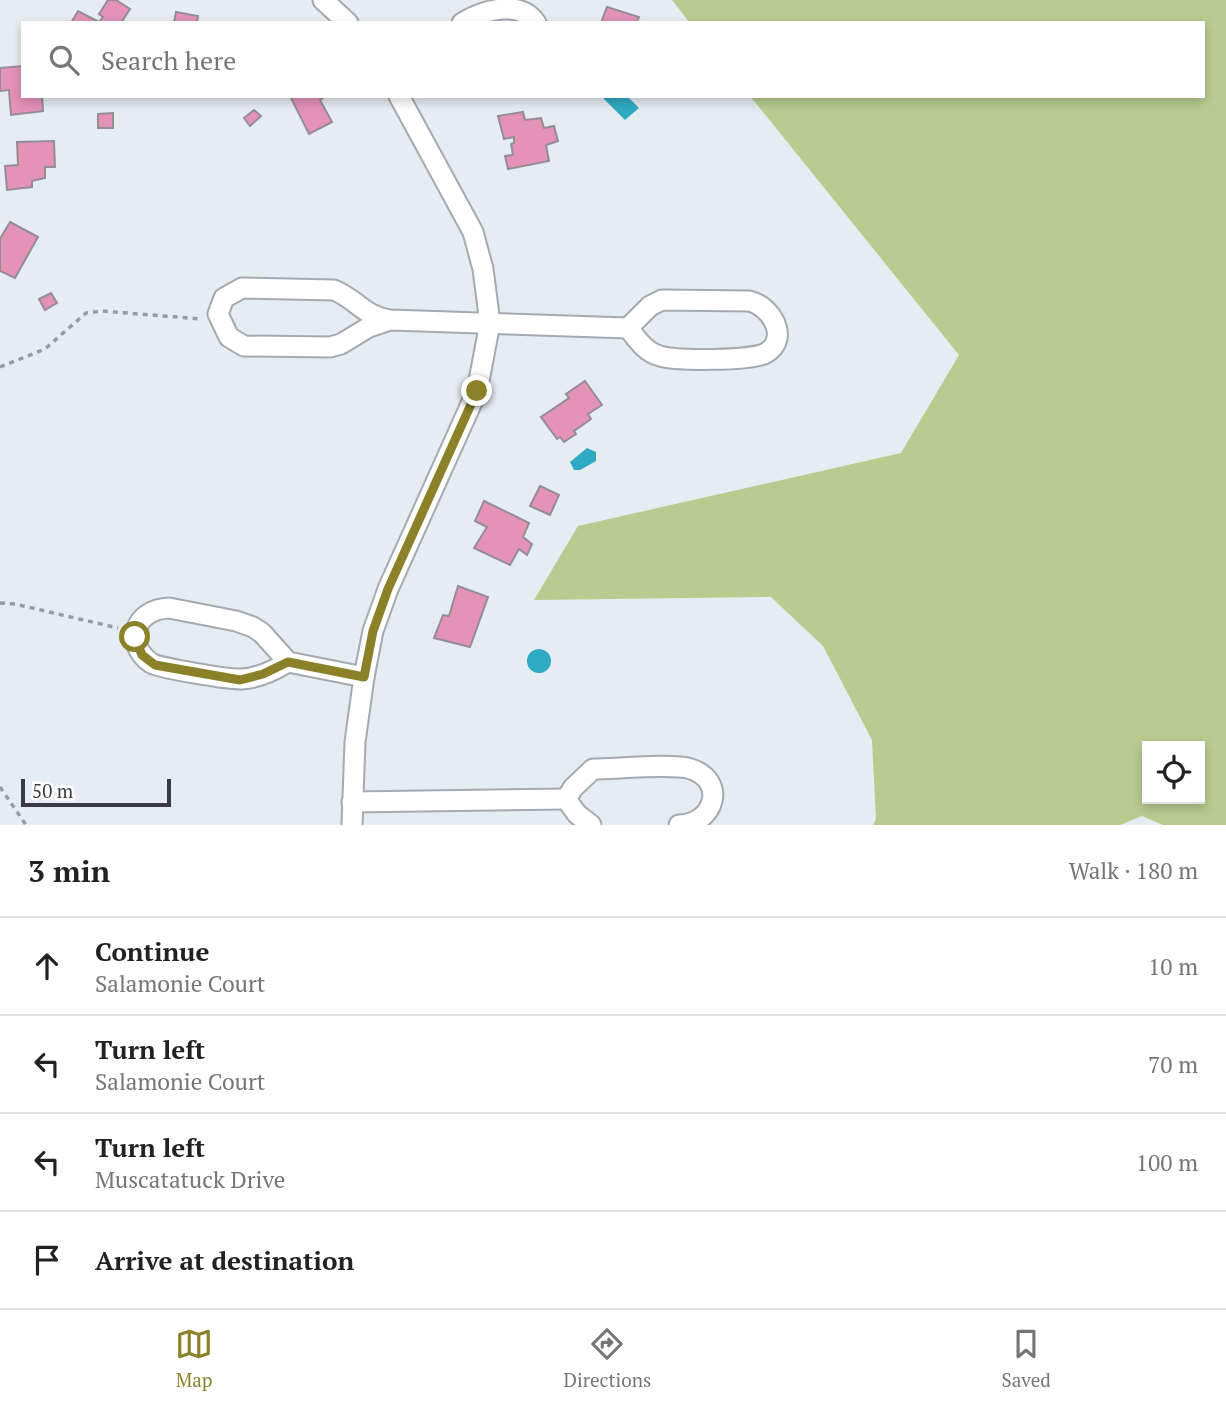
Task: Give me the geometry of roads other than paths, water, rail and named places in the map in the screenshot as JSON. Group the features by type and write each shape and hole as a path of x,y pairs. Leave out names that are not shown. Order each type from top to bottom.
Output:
{"street":[{"path":"323,0 346,21"},
{"path":"465,21 489,7 506,2 519,4 529,10 535,21"},
{"path":"352,825 355,742 373,631 388,589 477,391 490,323 483,269 473,232 400,98"},
{"path":"390,320 369,327 341,344 330,347 244,346 229,337 218,314 225,298 242,288 334,290 345,295 371,316 390,320 628,328 649,351 677,359 752,357 767,352 775,343 777,333 775,321 769,312 761,304 749,301 662,300 650,306 628,328"},
{"path":"288,662 253,626 228,619 159,608 147,613 140,620 136,632 137,646 142,655 155,665 240,680 263,674 288,662 364,677"},
{"path":"566,799 573,788 593,769 689,768 704,777 709,784 713,802 700,820 689,825 679,825"},
{"path":"352,802 566,799"},
{"path":"566,799 577,814 591,825"}],"water":[{"path":"603,98 629,98 639,108 625,120"},
{"path":"587,448 596,452 596,461 580,470 574,470 570,462"},
{"path":"539,649 548,652 551,661 548,670 539,673 530,670 527,661 530,652"}]}
